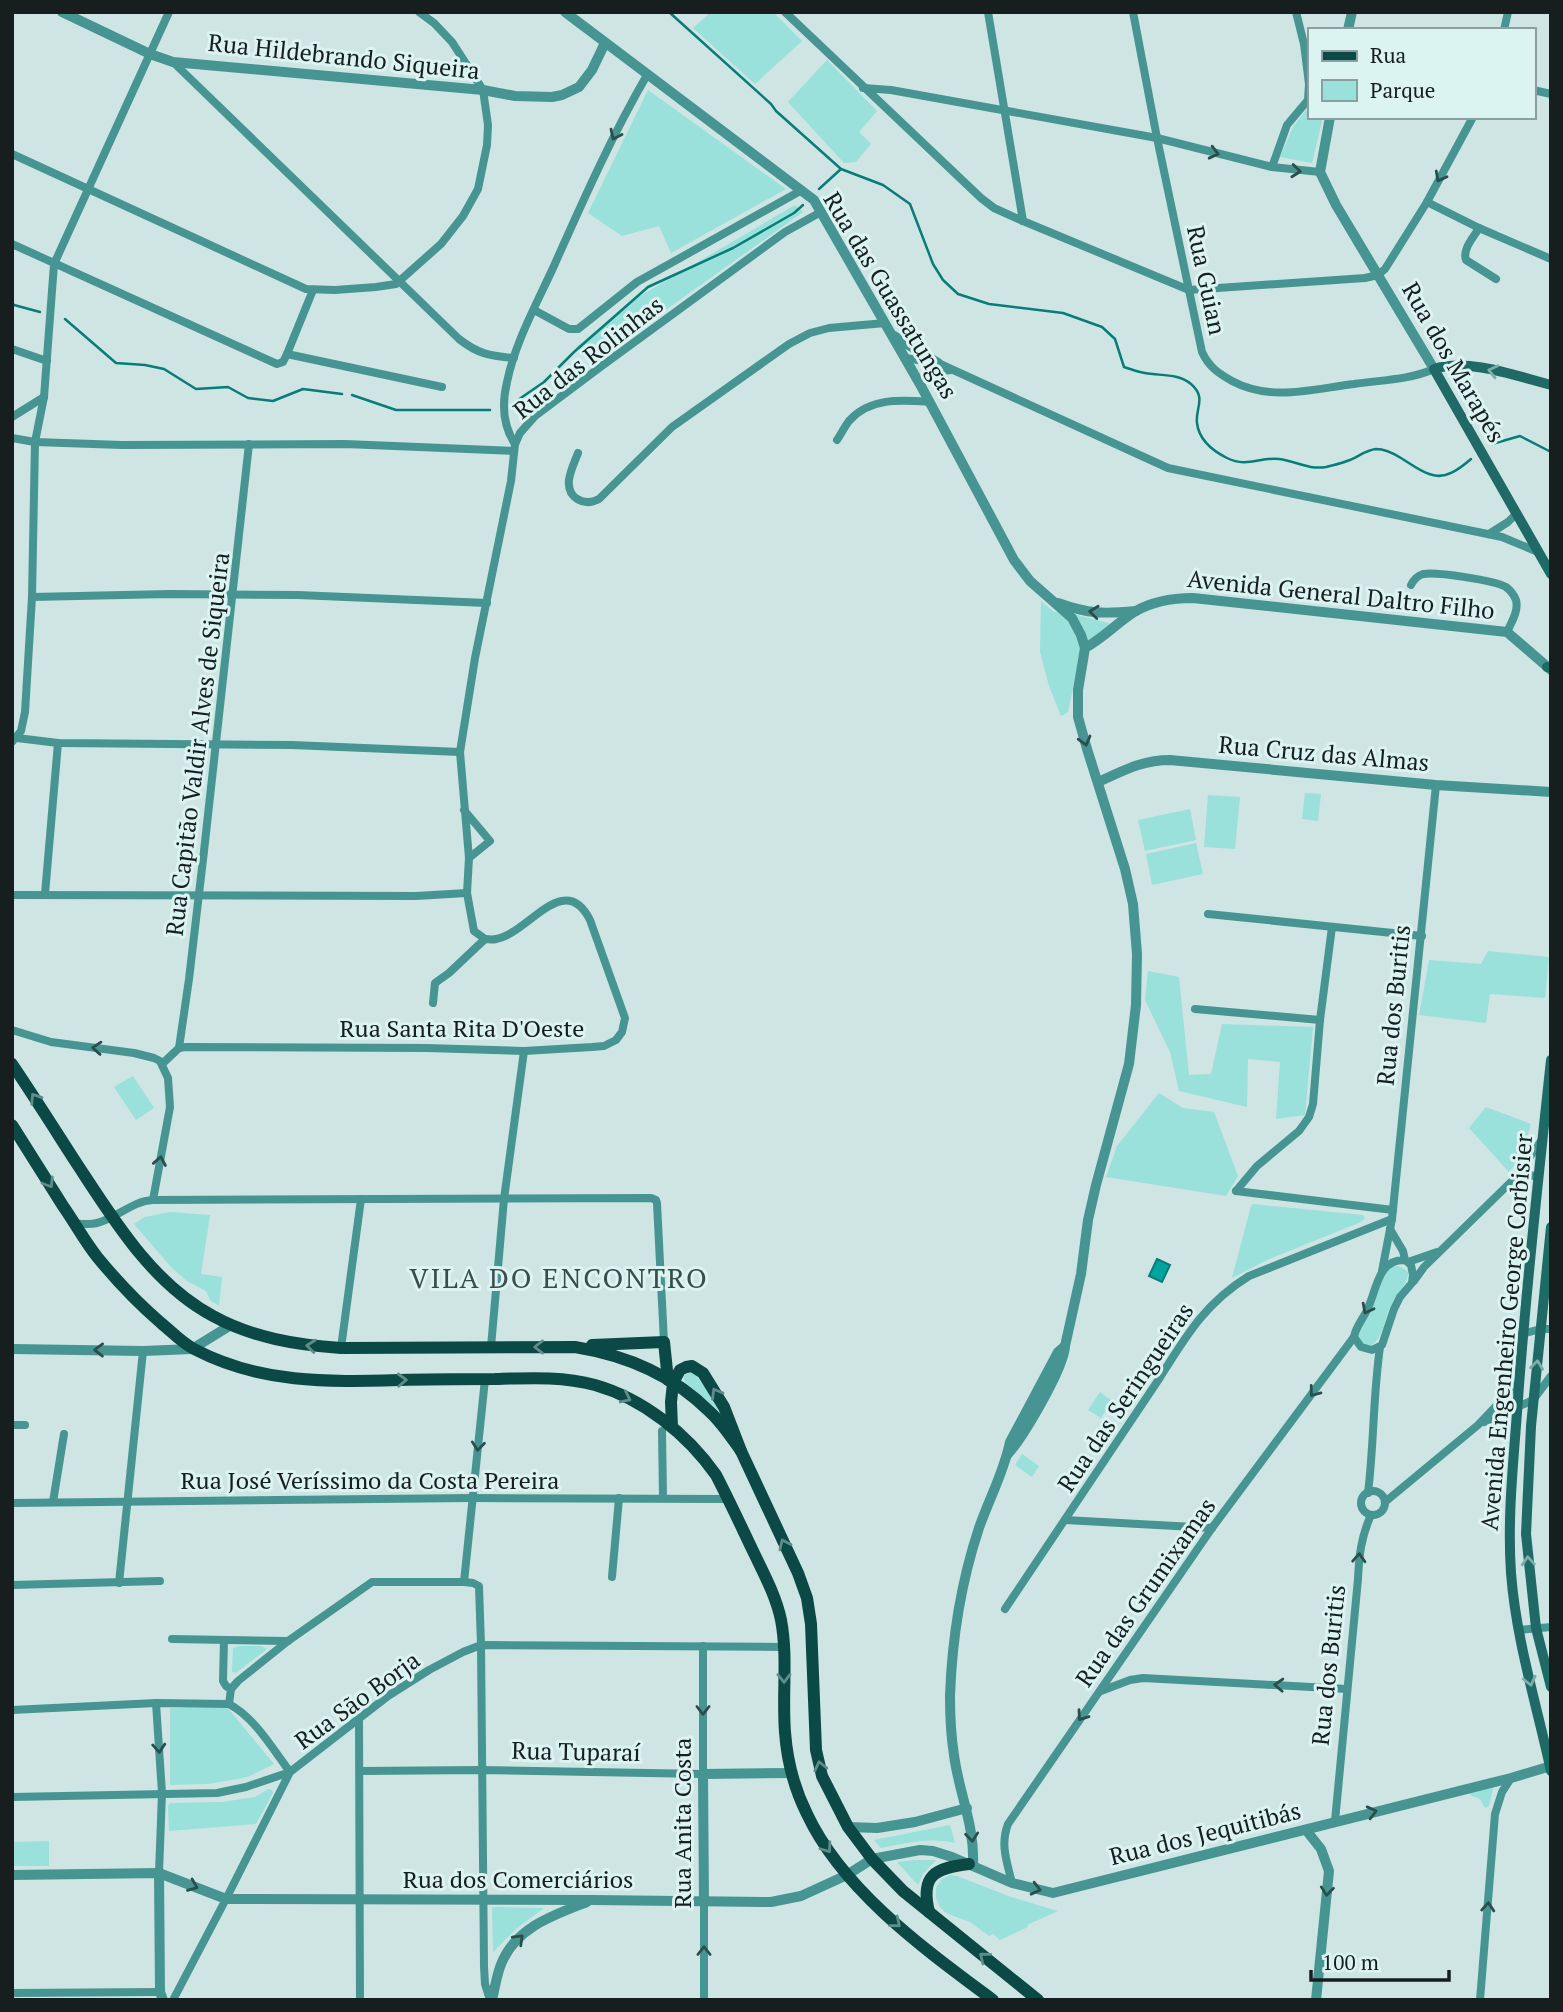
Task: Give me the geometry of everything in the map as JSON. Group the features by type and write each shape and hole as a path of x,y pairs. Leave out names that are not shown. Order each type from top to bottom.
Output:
{"main road":[{"path":"1434,369 1455,365 1484,368 1551,385"},
{"name":"Rua dos Marapés","path":"1434,369 1551,574"},
{"name":"Avenida Engenheiro George Corbisier","path":"1550,1768 1519,1630 1511,1575 1510,1534 1522,1335 1551,1060"},
{"path":"12,1064 112,1217 148,1262 192,1304 231,1325 277,1341 312,1346 575,1347 664,1342 671,1381 667,1429"},
{"path":"12,1125 99,1259 149,1312 191,1349 239,1368 270,1376 303,1380 353,1382 542,1378 593,1385 654,1412 667,1429 707,1462 728,1499 778,1607 783,1647 785,1731 792,1773 806,1813 818,1835 847,1875 887,1916 992,1999"},
{"name":"Avenida Engenheiro George Corbisier","path":"1551,1227 1546,1329 1533,1400 1526,1534 1536,1628 1551,1688"},
{"path":"575,1347 623,1358 671,1381 711,1412 741,1451"},
{"path":"671,1381 686,1367 692,1366 703,1373 724,1407 741,1451 798,1573 807,1598 811,1624 816,1750 822,1776 848,1827 872,1859 903,1891 1038,2000"},
{"path":"929,1913 926,1893 933,1875 944,1868 971,1865"}],"street":[{"name":"Rua Hildebrando Siqueira","path":"62,12 150,54 173,62 536,97 562,95 579,87 586,80 605,43"},
{"path":"169,12 54,264 44,397 35,442 32,597 25,712 23,725 15,740 460,752"},
{"path":"12,154 313,290 389,286 399,282 441,244 463,216 478,189 487,145 488,125 483,90 452,42 419,12"},
{"name":"Rua das Guassatungas","path":"565,12 814,200 930,402 1014,560 1030,581 1054,601"},
{"path":"785,12 994,208 1189,290 1378,275 1385,269 1427,202 1472,119"},
{"path":"988,12 1023,221"},
{"name":"Rua Guian","path":"1133,12 1202,352 1207,363 1216,372 1246,388 1267,393 1410,377 1434,369"},
{"path":"1296,12 1308,76"},
{"path":"173,62 471,349 486,355 514,358"},
{"path":"12,438 35,442 122,445 345,444 514,447 506,429 504,398 514,358 612,140 647,75"},
{"path":"863,88 891,90 1157,138 1272,167 1320,173 1330,119"},
{"path":"1272,167 1283,132 1308,100"},
{"name":"Rua dos Marapés","path":"1320,173 1336,205 1434,369"},
{"path":"534,310 569,329 578,329 637,282 802,190"},
{"path":"1427,202 1551,259"},
{"name":"Rua das Rolinhas","path":"485,939 474,931 467,894 469,858 460,752 475,658 511,481 514,447 526,425 556,400 768,245 821,212"},
{"path":"1479,228 1464,256 1496,279"},
{"path":"12,244 272,363 280,364 287,354 313,290"},
{"path":"578,453 569,478 569,486 577,500 593,502 672,427 789,344 810,333 829,328 885,323"},
{"path":"891,333 952,370 1168,468 1489,534 1538,552"},
{"path":"12,349 47,361"},
{"path":"287,354 442,387"},
{"path":"905,358 938,363"},
{"path":"921,386 925,377 935,372 952,370"},
{"path":"12,417 44,397"},
{"path":"837,440 849,420 879,402 930,402"},
{"name":"Rua Capitão Valdir Alves de Siqueira","path":"178,1048 199,895 249,444"},
{"path":"1489,534 1517,513"},
{"name":"Avenida General Daltro Filho","path":"1411,584 1420,575 1434,574 1464,577 1504,586 1514,596 1517,606 1507,632"},
{"path":"32,597 306,595 487,603"},
{"name":"Avenida General Daltro Filho","path":"1085,648 1136,611 1175,598 1193,598 1507,632 1550,668"},
{"path":"1054,601 1079,611 1097,614 1136,611"},
{"path":"971,1865 973,1842 954,1757 950,1699 954,1648 967,1568 1007,1455 1015,1447 1058,1352 1065,1346 1081,1274 1090,1208 1129,1064 1136,1005 1137,954 1133,904 1125,869 1078,717 1078,690 1085,648 1072,618 1054,601"},
{"path":"45,894 58,743"},
{"name":"Rua Cruz das Almas","path":"1098,782 1130,767 1157,760 1170,760 1436,785 1551,792"},
{"name":"Rua dos Buritis","path":"1382,1270 1392,1214 1436,785"},
{"name":"Rua das Rolinhas","path":"464,810 489,841 469,858"},
{"path":"12,895 467,894"},
{"name":"Rua Santa Rita D'Oeste","path":"178,1048 427,1048 524,1051 604,1046 616,1040 624,1025 622,1006 590,920 582,907 576,903 560,901 498,939 485,939"},
{"path":"1208,914 1422,936"},
{"path":"1332,927 1313,1104 1309,1118 1299,1131 1257,1166 1236,1191 1392,1214"},
{"path":"433,1003 435,984 485,939"},
{"path":"1195,1009 1320,1020"},
{"path":"12,1030 51,1042 144,1055 155,1058 162,1064 170,1085 170,1107 153,1199"},
{"path":"162,1064 178,1048"},
{"path":"491,1347 504,1199 524,1051"},
{"path":"1372,1492 1376,1349 1394,1309 1400,1297 1443,1249 1515,1178 1543,1138"},
{"path":"1515,1178 1528,1174 1539,1178"},
{"path":"74,1223 94,1224 138,1203 153,1199 651,1198 657,1203 664,1342"},
{"path":"341,1348 361,1199"},
{"name":"Rua das Seringueiras","path":"1005,1609 1186,1335 1213,1302 1249,1276 1392,1214"},
{"path":"1390,1228 1413,1271 1412,1283"},
{"path":"1382,1270 1399,1260 1407,1261 1443,1249"},
{"name":"Rua das Grumixamas","path":"1012,1883 1004,1851 1004,1832 1008,1824 1212,1528 1354,1336 1382,1270"},
{"path":"12,1349 191,1349 231,1325"},
{"path":"1522,1335 1546,1329"},
{"path":"1354,1336 1361,1347 1376,1349"},
{"path":"119,1583 143,1351"},
{"path":"1478,1425 1533,1400 1551,1376"},
{"path":"464,1582 485,1379"},
{"path":"1385,1502 1381,1495 1372,1492 1362,1498 1361,1505 1364,1512 1371,1515 1381,1512 1385,1502 1478,1425 1519,1382"},
{"path":"12,1426 25,1425"},
{"path":"663,1498 667,1429"},
{"path":"53,1502 64,1434"},
{"name":"Rua José Veríssimo da Costa Pereira","path":"12,1503 472,1498 728,1499"},
{"path":"612,1577 619,1499"},
{"name":"Rua dos Buritis","path":"1335,1821 1359,1579 1359,1549 1371,1515"},
{"path":"1065,1520 1212,1528"},
{"path":"12,1585 160,1581"},
{"path":"229,1704 231,1689 288,1641 372,1582 464,1582 479,1586 484,1975 491,2000"},
{"path":"1519,1630 1551,1627"},
{"path":"172,1639 288,1641"},
{"path":"224,1640 223,1681 231,1689"},
{"name":"Rua São Borja","path":"173,2000 289,1772 387,1696 429,1670 481,1645 783,1647"},
{"name":"Rua Anita Costa","path":"703,1646 704,2000"},
{"path":"1100,1691 1143,1678 1347,1689"},
{"path":"12,1993 161,1996 159,1873 162,1793 156,1703"},
{"path":"12,1710 156,1703 229,1704 253,1723 289,1772 246,1787 217,1793 12,1797"},
{"path":"359,1719 360,2000"},
{"name":"Rua dos Jequitibás","path":"872,1859 920,1850 933,1851 1012,1883 1045,1892 1060,1892 1550,1768"},
{"name":"Rua Tuparaí","path":"360,1772 481,1770 792,1773"},
{"path":"1480,2000 1495,1814 1511,1778"},
{"path":"848,1827 877,1828 915,1822 967,1808"},
{"path":"860,1844 877,1828"},
{"path":"1306,1830 1324,1854 1329,1871 1316,2000"},
{"name":"Rua dos Comerciários","path":"159,1873 226,1899 771,1902 801,1896 847,1875 872,1859"},
{"path":"12,1875 159,1873"},
{"path":"491,2000 502,1961 521,1935 551,1916 592,1900"}],"green space":[{"path":"711,12 773,12 802,41 755,84 693,28"},
{"path":"827,60 877,111 859,132 871,144 856,162 844,163 788,102"},
{"path":"648,90 786,189 671,253 659,226 622,236 588,213"},
{"path":"1308,107 1308,119 1323,119 1312,163 1280,157 1293,127"},
{"path":"795,205 803,212 594,361 576,347 633,300"},
{"path":"1041,601 1054,612 1112,624 1081,651 1068,712 1061,716 1040,652"},
{"path":"1305,793 1321,794 1318,821 1302,819"},
{"path":"1208,795 1240,797 1235,849 1204,847"},
{"path":"1190,809 1196,840 1145,851 1138,820"},
{"path":"1196,843 1203,874 1152,885 1146,854"},
{"path":"1488,951 1549,957 1545,998 1490,994 1486,1023 1419,1015 1429,960 1481,964"},
{"path":"1148,971 1179,977 1189,1075 1211,1074 1222,1024 1313,1027 1305,1115 1276,1119 1280,1062 1248,1059 1247,1107 1179,1091 1170,1052 1145,1000"},
{"path":"133,1076 154,1108 136,1120 114,1087"},
{"path":"1159,1093 1183,1108 1214,1112 1238,1176 1226,1196 1106,1177 1117,1146"},
{"path":"1486,1107 1531,1124 1521,1158 1509,1172 1469,1128"},
{"path":"1253,1204 1363,1215 1365,1218 1232,1278"},
{"path":"170,1212 210,1215 201,1274 222,1277 219,1306 210,1300 206,1291 187,1281 171,1267 134,1224 145,1217"},
{"path":"1392,1266 1408,1272 1406,1280 1391,1305 1376,1342 1363,1345 1358,1334 1374,1304 1385,1272"},
{"path":"693,1372 720,1412 684,1381 687,1373"},
{"path":"1100,1392 1112,1401 1101,1418 1088,1410"},
{"path":"1022,1454 1039,1466 1032,1477 1015,1465"},
{"path":"261,1646 267,1649 236,1673 232,1672 233,1648"},
{"path":"227,1707 274,1764 248,1777 208,1784 170,1785 170,1708"},
{"path":"1492,1788 1489,1806 1485,1808 1480,1799 1469,1792"},
{"path":"268,1789 273,1793 256,1824 169,1831 170,1803 222,1802 255,1797"},
{"path":"950,1825 955,1843 927,1841 881,1848 874,1840"},
{"path":"49,1841 49,1866 12,1866 12,1842"},
{"path":"936,1860 923,1874 918,1885 897,1862"},
{"path":"950,1875 1058,1911 1000,1940 993,1934 989,1936 970,1922 946,1913 940,1907 936,1888 942,1879"},
{"path":"492,1907 544,1908 516,1929 493,1952"}],"shaded area":[{"path":"1157,1259 1170,1265 1162,1282 1149,1276"}],"waterway":[{"path":"669,12 841,169 883,185 910,204 933,264 943,280 958,294 989,304 1063,313 1102,327 1115,339 1124,367 1142,373 1180,378 1196,389 1199,399 1198,429 1208,444 1222,455 1241,462 1279,459 1320,468 1379,449 1436,476 1452,473 1471,459"},
{"path":"819,189 841,169"},
{"path":"515,402 544,382 648,287 733,248 794,213 803,205"},
{"path":"12,303 40,312"},
{"path":"65,319 116,363 164,369 196,389 228,387 248,398 273,401 303,389 342,394"},
{"path":"352,395 396,410 490,410"},
{"path":"1492,444 1520,436 1551,452"}],"district":[{"name":"VILA DO ENCONTRO","path":"559,1277"}]}
